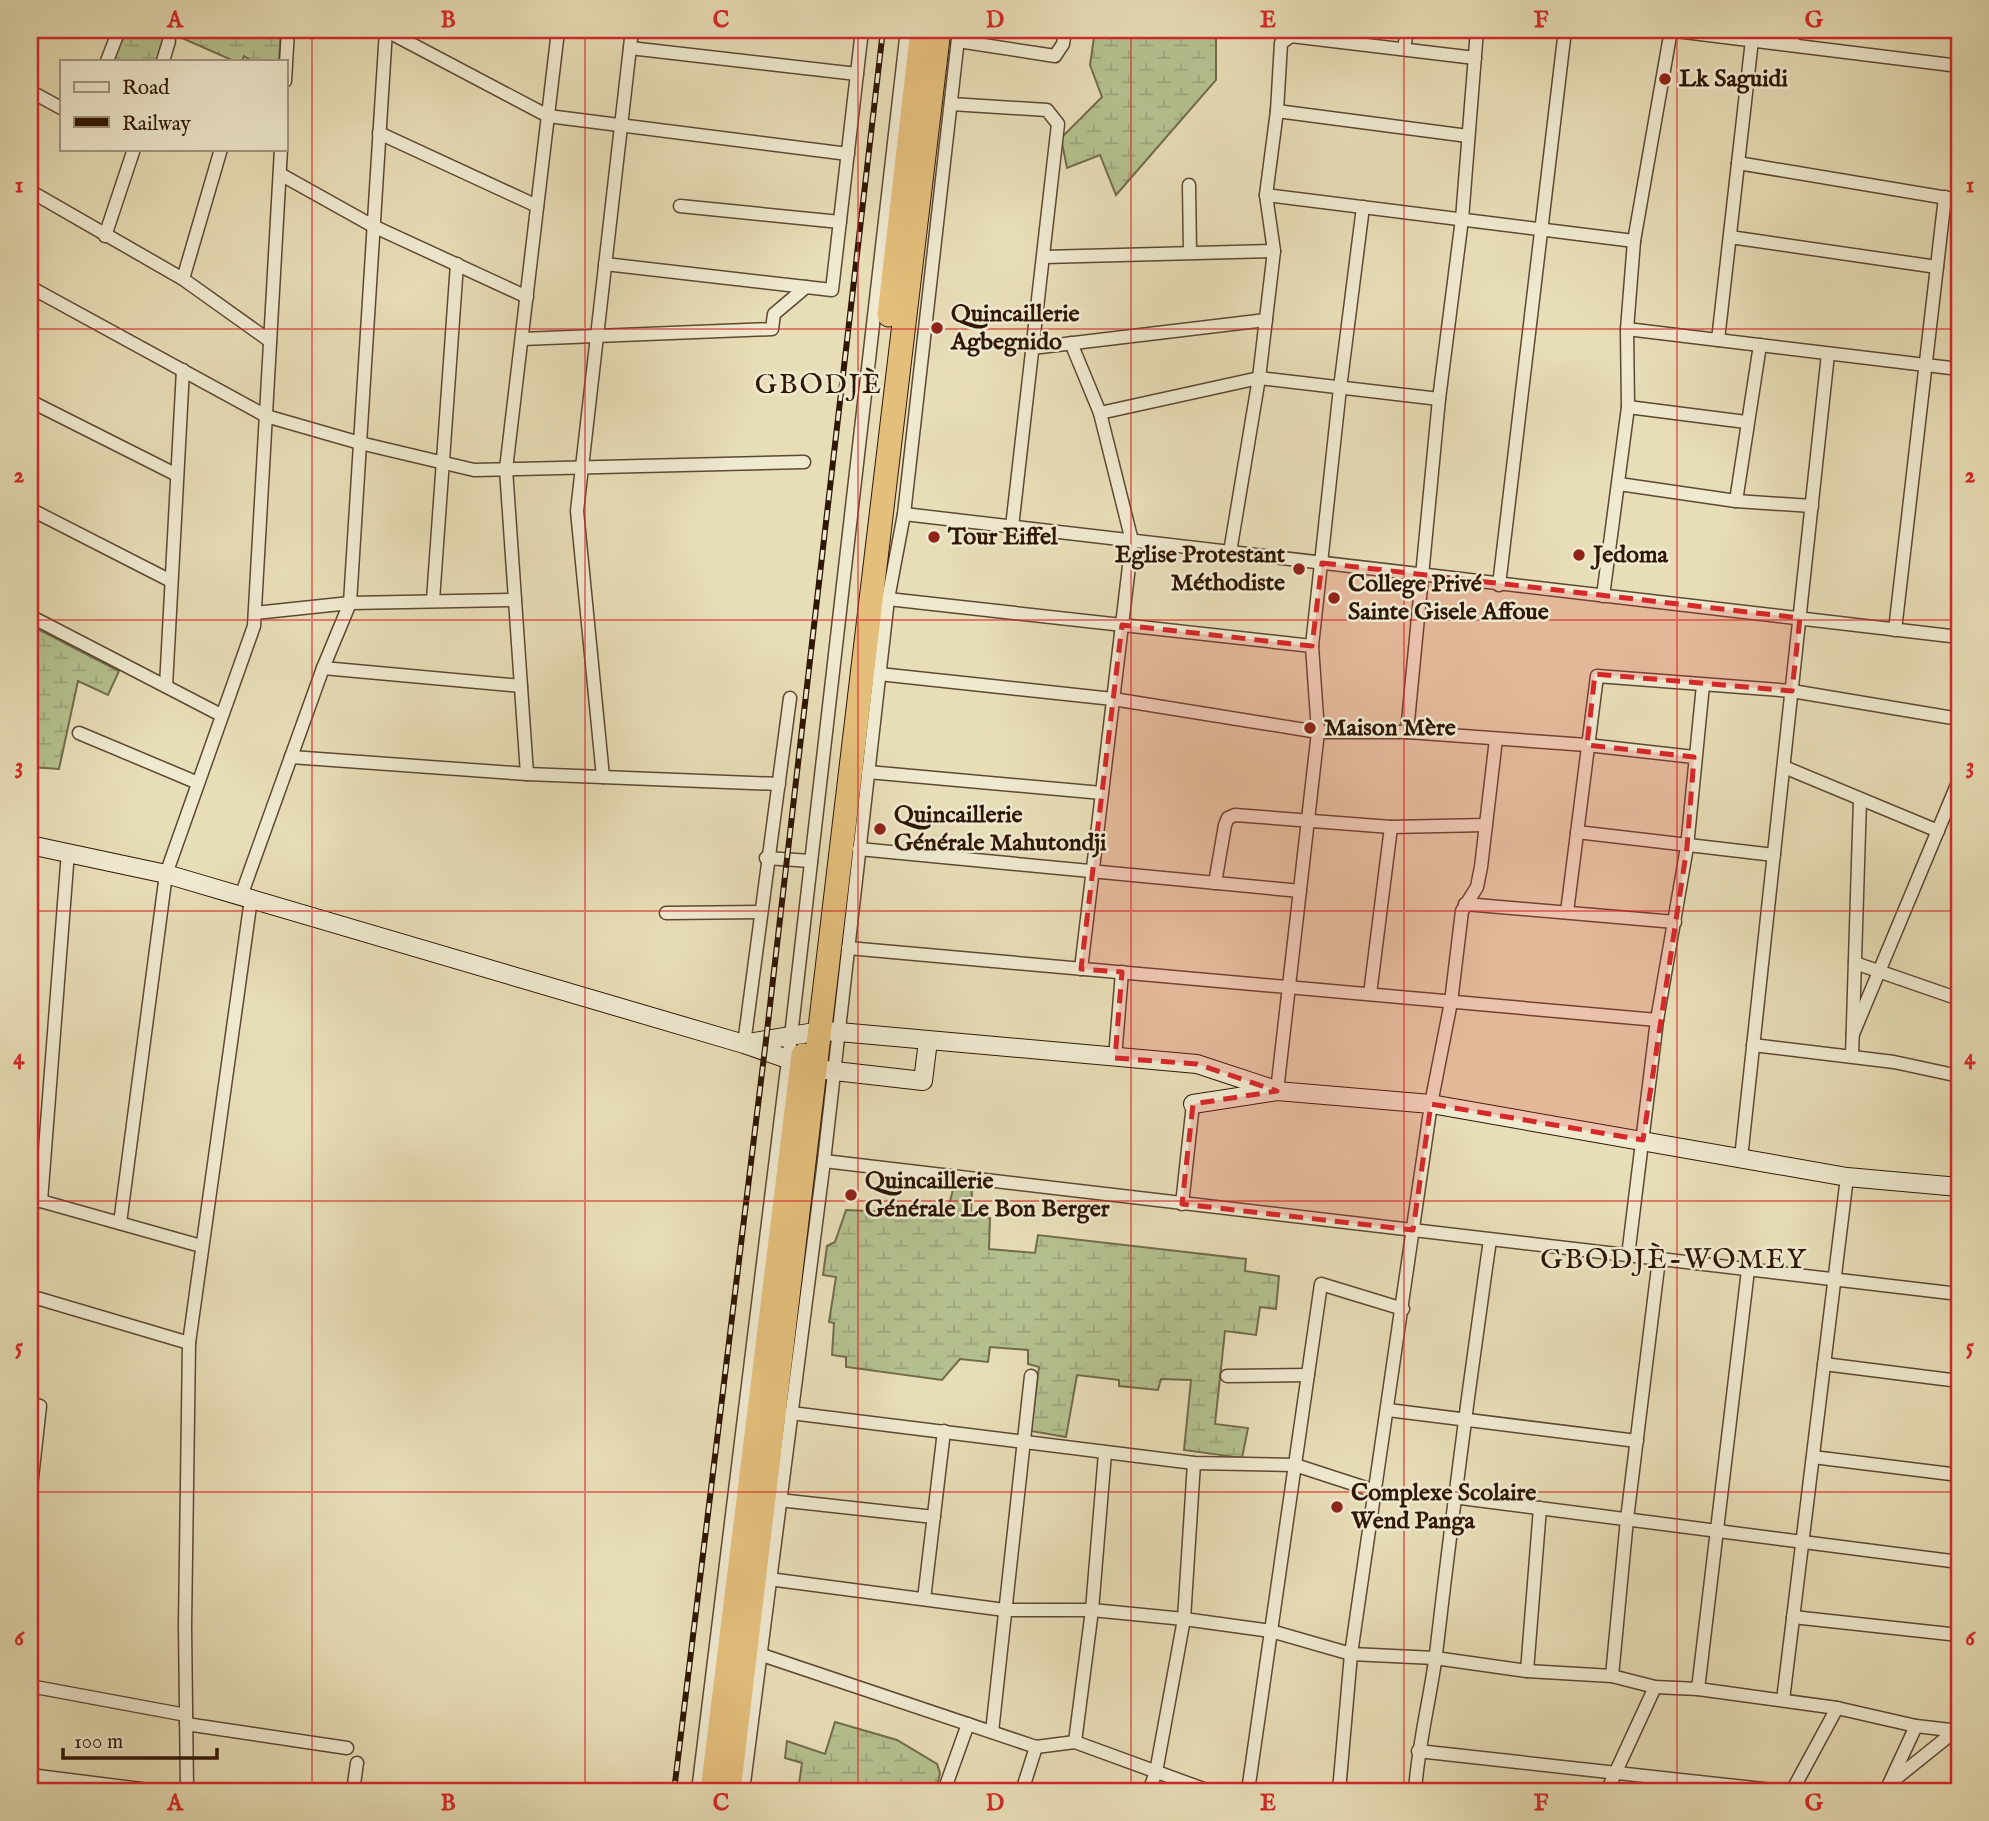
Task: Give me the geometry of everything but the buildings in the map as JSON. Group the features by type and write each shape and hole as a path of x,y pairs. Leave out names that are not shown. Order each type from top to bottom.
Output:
{"highway":[{"path":"729,1791 922,30"},
{"path":"814,1033 952,33"},
{"path":"712,1791 810,1066"}],"street":[{"path":"30,52 33,30"},
{"path":"107,60 119,30"},
{"path":"286,60 288,30"},
{"path":"187,1791 189,1343 246,897 291,757 350,603 385,30 548,116 848,155"},
{"path":"603,777 577,511 632,30"},
{"path":"605,264 832,290 862,30"},
{"path":"814,1033 811,861 906,30"},
{"path":"814,1033 848,948 888,599 904,514 951,104 952,33 1055,56 1063,44 1065,30"},
{"path":"1404,49 1407,30"},
{"path":"1407,732 1420,574 1462,219 1477,30"},
{"path":"1499,585 1565,30"},
{"path":"1603,596 1628,407 1627,329 1634,241 1670,30 1959,66"},
{"path":"1792,45 1794,30"},
{"path":"527,774 506,469 558,31"},
{"path":"1230,552 1259,378 1274,251 1266,195 1277,111 1281,43 1285,38 1475,58"},
{"path":"1718,340 1752,40"},
{"path":"163,60 169,41"},
{"path":"630,48 857,74"},
{"path":"30,91 60,107"},
{"path":"951,104 1048,110 1058,124 1012,527"},
{"path":"1277,111 1468,136"},
{"path":"379,133 537,206"},
{"path":"105,236 135,150"},
{"path":"183,279 221,150"},
{"path":"120,1223 166,874 254,626 281,150"},
{"path":"1738,163 1959,200"},
{"path":"280,174 373,226 527,297"},
{"path":"1189,185 1190,252"},
{"path":"30,191 183,279 270,341"},
{"path":"1266,195 1634,241"},
{"path":"1895,630 1945,197"},
{"path":"680,206 840,222"},
{"path":"1277,1091 1318,732 1312,646 1363,207"},
{"path":"1730,237 1937,267"},
{"path":"1044,257 1274,251"},
{"path":"433,600 457,264"},
{"path":"30,287 266,416 360,443 474,470 804,462"},
{"path":"522,339 772,329 774,314 806,287"},
{"path":"1032,348 1266,320"},
{"path":"1627,329 1959,369"},
{"path":"1071,344 1100,413 1132,541 1081,969"},
{"path":"1736,501 1746,422 1760,345"},
{"path":"1741,1158 1828,354"},
{"path":"166,686 183,370"},
{"path":"1100,413 1259,378 1439,398"},
{"path":"30,401 177,475"},
{"path":"1628,407 1746,422"},
{"path":"1619,484 1736,501 1812,506"},
{"path":"30,509 171,581"},
{"path":"904,514 1959,637"},
{"path":"888,599 1312,646"},
{"path":"254,612 350,603 515,600"},
{"path":"30,616 221,715"},
{"path":"323,668 521,686"},
{"path":"879,674 1113,699 1318,732 1407,732 1587,745 1694,757"},
{"path":"1567,912 1597,676 1792,691 1959,719"},
{"path":"1628,1256 1657,1020 1687,847 1703,685"},
{"path":"744,1044 766,858 790,698"},
{"path":"79,733 198,783"},
{"path":"1339,1791 1351,1654 1431,1104 1451,1002 1465,905 1477,887 1496,739"},
{"path":"291,757 527,774 779,784"},
{"path":"1784,767 1938,831"},
{"path":"868,772 1102,793"},
{"path":"1853,1034 1959,780"},
{"path":"1852,1056 1860,799"},
{"path":"1215,883 1228,818 1249,814 1391,827 1486,825"},
{"path":"1370,994 1391,827"},
{"path":"1577,832 1687,847 1774,855"},
{"path":"30,845 166,874 744,1044 810,1066 923,1081 928,1041"},
{"path":"859,849 1300,891"},
{"path":"68,852 35,1200 201,1246"},
{"path":"766,858 811,861"},
{"path":"1465,905 1675,922"},
{"path":"666,913 760,912"},
{"path":"848,948 1657,1020"},
{"path":"1855,963 1959,999"},
{"path":"1115,1058 1122,972"},
{"path":"744,1044 814,1033 1197,1064 1277,1091"},
{"path":"1753,1045 1852,1056 1923,1067 1959,1076"},
{"path":"743,1791 824,1161 810,1066"},
{"path":"698,1791 810,1066"},
{"path":"1182,1204 1193,1104 1277,1091 1431,1104 1847,1177 1959,1187"},
{"path":"824,1161 1959,1294"},
{"path":"1783,1700 1847,1177"},
{"path":"1415,1791 1418,1751 1435,1658 1453,1497 1490,1240"},
{"path":"1612,1676 1627,1519 1659,1259"},
{"path":"1698,1689 1748,1270"},
{"path":"1248,1791 1321,1284 1403,1309"},
{"path":"30,1296 189,1343"},
{"path":"1824,1364 1959,1381"},
{"path":"1227,1376 1308,1375"},
{"path":"992,1732 1031,1376"},
{"path":"30,1403 40,1406 30,1496"},
{"path":"1388,1410 1637,1441"},
{"path":"791,1413 1194,1463 1295,1465 1375,1491"},
{"path":"924,1599 944,1431"},
{"path":"1074,1742 1092,1610 1105,1453"},
{"path":"1813,1457 1959,1475"},
{"path":"1149,1791 1156,1772 1184,1619 1194,1463"},
{"path":"1453,1497 1959,1562"},
{"path":"779,1500 934,1517"},
{"path":"1527,1671 1540,1508"},
{"path":"769,1579 1005,1610 1092,1610 1184,1619 1271,1631 1351,1654 1435,1658 1527,1671 1612,1676 1655,1687 1698,1689 1783,1700 1836,1708 1916,1726 1957,1731"},
{"path":"1793,1617 1959,1635"},
{"path":"759,1654 1036,1747 1074,1742 1209,1791"},
{"path":"30,1686 186,1719 347,1748"},
{"path":"1607,1791 1655,1687"},
{"path":"1792,1791 1836,1708"},
{"path":"944,1791 968,1724"},
{"path":"1887,1788 1916,1726"},
{"path":"1887,1788 1957,1731"},
{"path":"1022,1791 1036,1747"},
{"path":"1418,1751 1781,1791"},
{"path":"353,1791 357,1763"},
{"path":"30,1775 156,1791"}],"highlighted area":[{"path":"1322,563 1800,618 1792,691 1595,674 1587,745 1694,757 1687,847 1643,1140 1431,1104 1413,1230 1182,1204 1193,1104 1277,1091 1197,1064 1115,1058 1122,972 1081,969 1122,625 1312,646"}],"green space":[{"path":"281,30 279,60 250,60 244,56 242,60 232,60 173,34 161,60 112,60 123,32"},
{"path":"1095,30 1219,30 1216,36 1216,80 1116,195 1100,155 1067,168 1061,138 1102,97 1090,65"},
{"path":"30,625 119,671 108,695 78,681 59,769 30,767 35,685 30,684"},
{"path":"954,1186 972,1189 971,1214 990,1218 989,1249 1035,1253 1038,1235 1246,1259 1245,1271 1279,1276 1276,1309 1260,1307 1256,1335 1225,1331 1215,1424 1248,1428 1242,1458 1184,1450 1191,1380 1161,1379 1158,1390 1119,1386 1119,1380 1077,1375 1066,1437 1031,1431 1039,1367 1028,1364 1028,1350 990,1347 988,1362 960,1359 942,1380 846,1367 846,1357 832,1355 834,1323 829,1322 836,1277 823,1275 827,1246 835,1242 846,1210 920,1213 922,1207 948,1209"},
{"path":"835,1722 897,1740 937,1764 940,1773 936,1791 798,1791 802,1763 785,1758 787,1741 825,1754"}],"railway":[{"path":"674,1791 766,1040 883,30"}],"place":[{"name":"Lk Saguidi","path":"1665,79"},
{"name":"Quincaillerie Agbegnido","path":"937,328"},
{"name":"Tour Eiffel","path":"934,537"},
{"name":"Jedoma","path":"1579,555"},
{"name":"Eglise Protestant Méthodiste","path":"1299,569"},
{"name":"College Privé Sainte Gisele Affoue","path":"1334,598"},
{"name":"Maison Mère","path":"1310,728"},
{"name":"Quincaillerie Générale Mahutondji","path":"880,829"},
{"name":"Quincaillerie Générale Le Bon Berger","path":"851,1195"},
{"name":"Complexe Scolaire Wend Panga","path":"1337,1507"}],"district":[{"name":"GBODJÈ","path":"819,385"},
{"name":"GBODJÈ-WOMEY","path":"1674,1260"}]}
